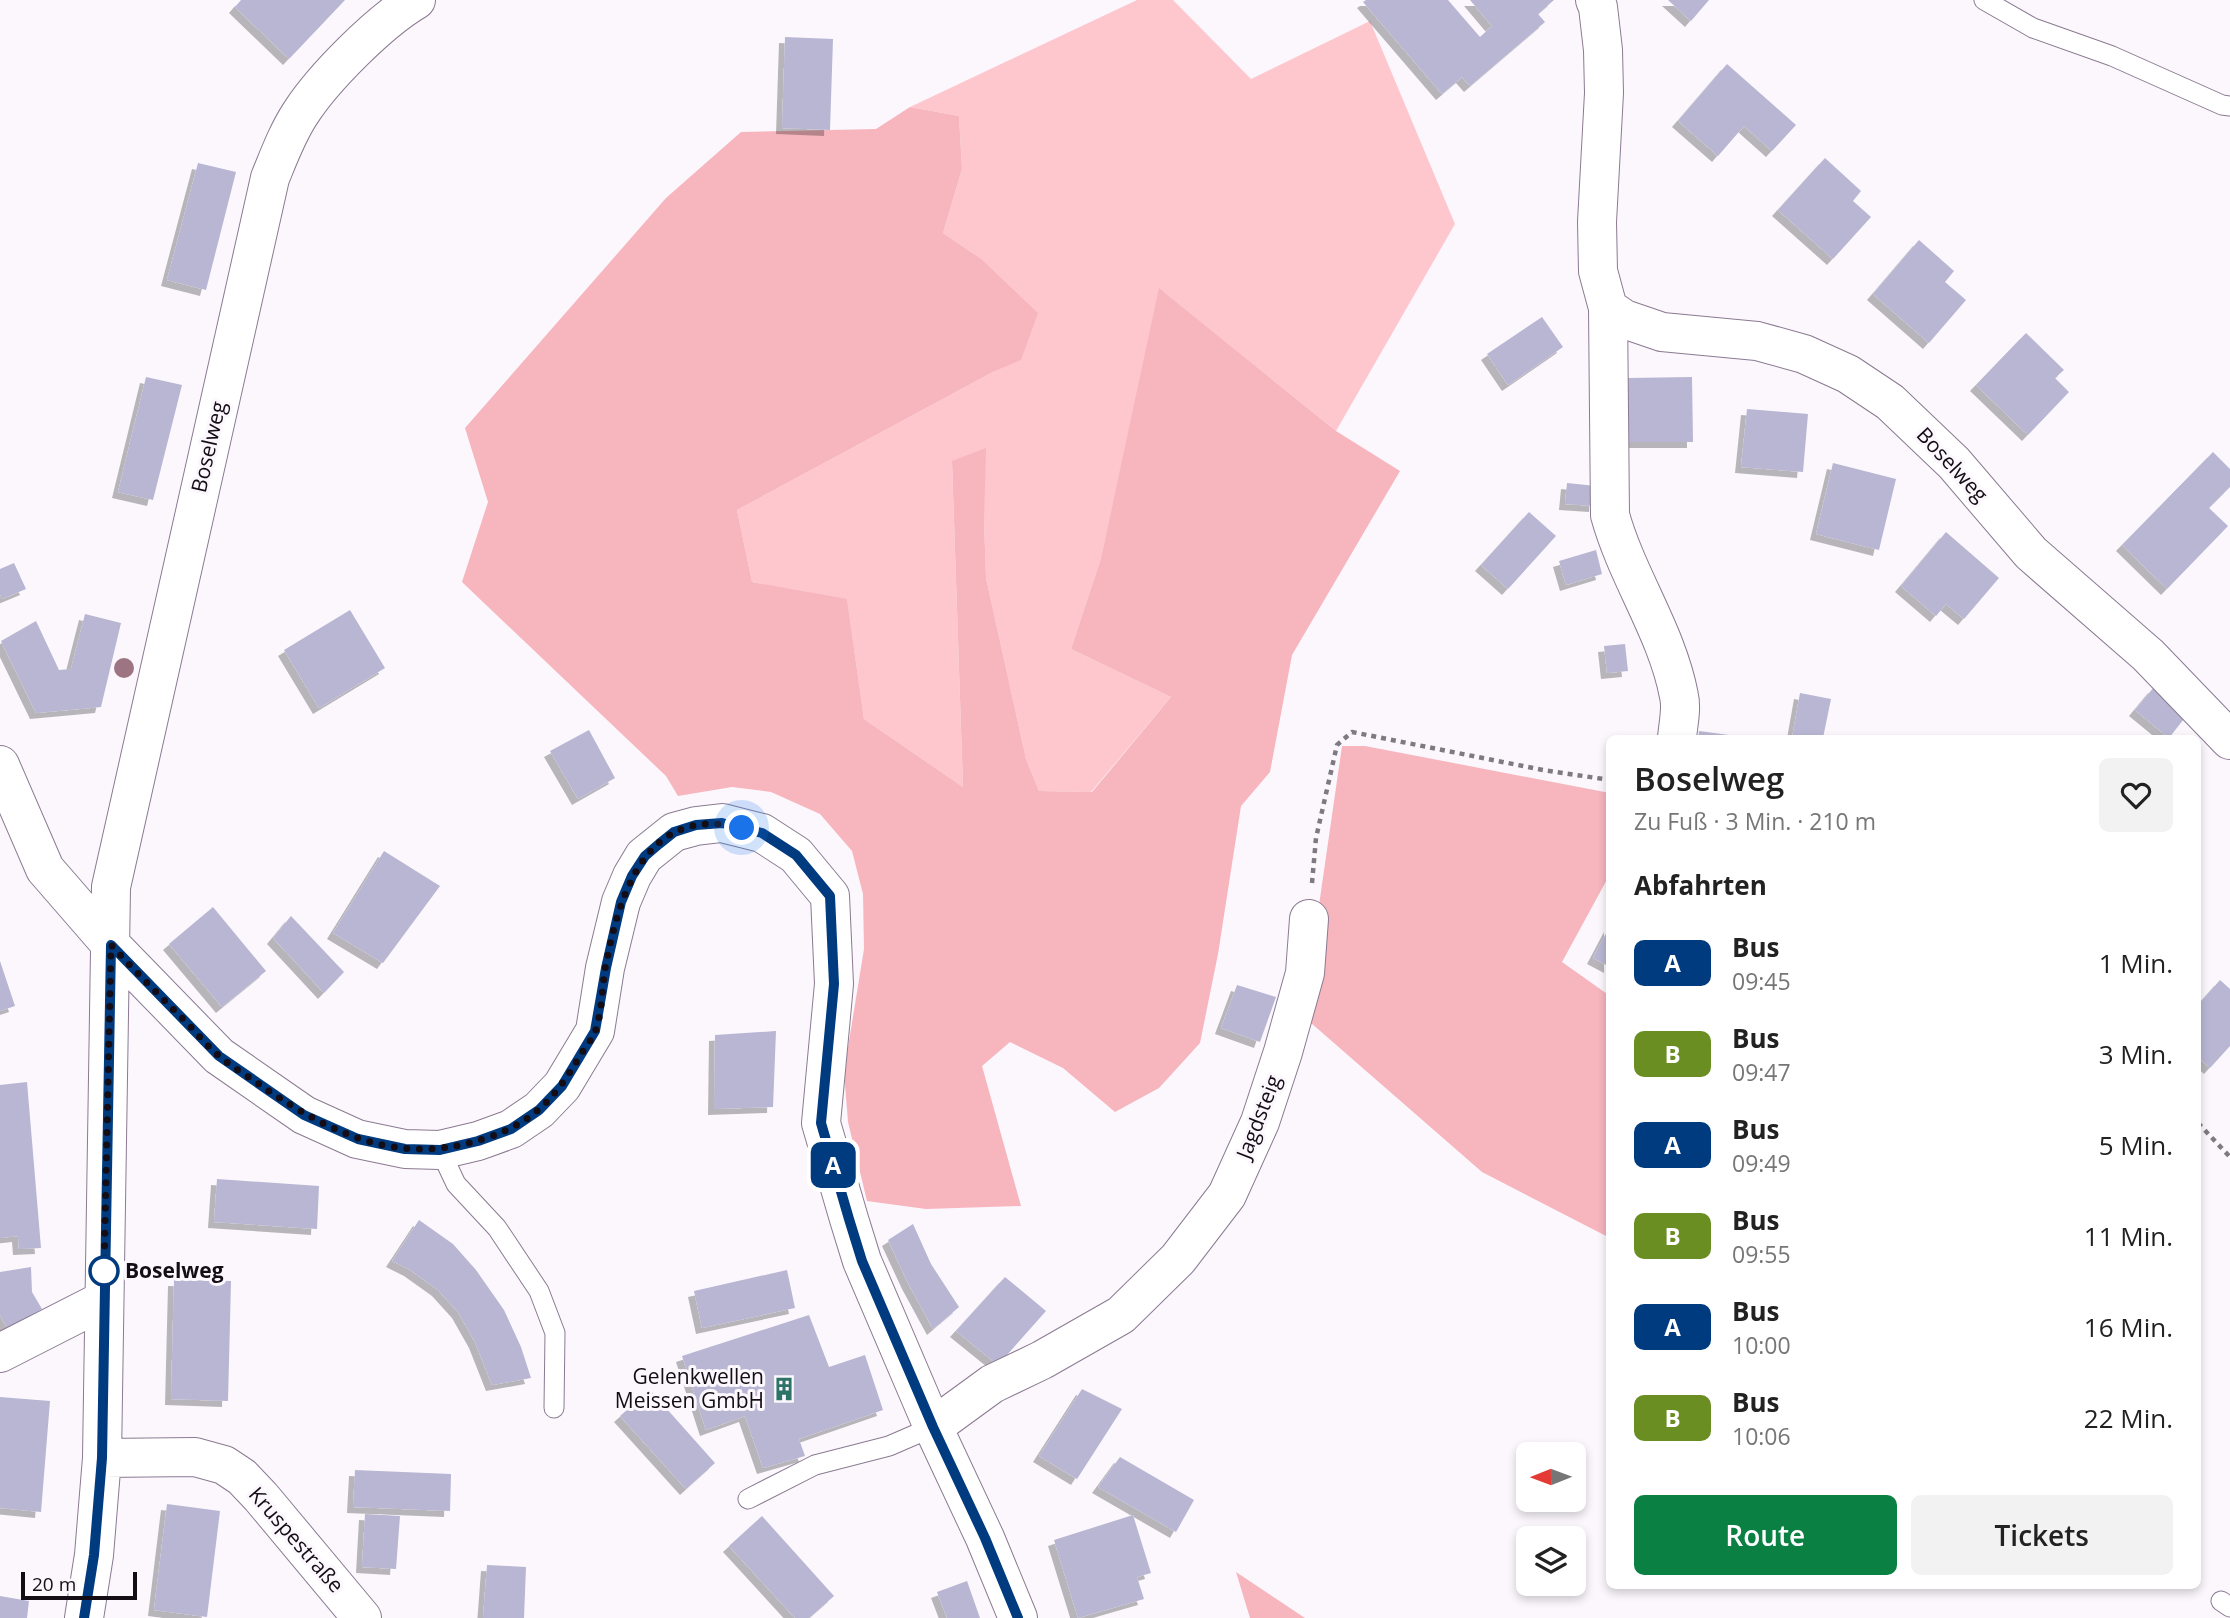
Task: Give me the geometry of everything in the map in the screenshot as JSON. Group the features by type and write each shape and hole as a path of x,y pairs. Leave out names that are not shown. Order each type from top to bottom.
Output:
{"street":[{"name":"Boselweg","path":"84,1618 94,1555 102,1458 111,887 270,178 289,134 319,88 375,31 416,0"},
{"path":"1595,0 1603,50 1604,93 1597,222 1598,271 1608,308 1610,515 1616,538 1667,653 1680,698 1677,735"},
{"name":"Boselweg","path":"1608,308 1624,318 1662,332 1757,341 1804,354 1848,374 1890,402 1954,463 2031,553 2148,655 2230,740"},
{"path":"0,765 46,869 111,945 219,1056 304,1115 358,1139 405,1149 440,1150 478,1141 511,1129 539,1110 562,1086 595,1031 621,902 632,876 645,856 674,832 696,825 722,823 762,833 796,855 830,896 834,984 821,1123 862,1261 1018,1618"},
{"name":"Jagdsteig","path":"933,1427 992,1384 1042,1360 1121,1315 1178,1259 1227,1195 1261,1122 1283,1052 1305,973 1309,919"},
{"path":"0,1353 104,1300"},
{"name":"Kruspestraße","path":"102,1458 195,1457 224,1465 242,1477 261,1497 362,1618"}],"lane":[{"path":"1984,0 2033,28 2112,56 2222,105 2230,106"},
{"path":"440,1150 456,1184 497,1228 539,1291 555,1333 554,1408"},
{"name":"Jagdsteig","path":"748,1499 815,1465 889,1446 933,1427"}],"path":[{"path":"1309,919 1316,838 1337,746 1352,732 1543,770 1606,779"},
{"path":"2201,1126 2230,1157"}],"shaded area":[{"path":"1137,0 1173,0 1251,79 1370,21 1455,224 1336,431 1160,289 1101,558 1071,649 1171,697 1091,792 1039,791 1026,759 986,578 984,520 952,462 963,787 864,719 847,600 752,582 737,510 1021,359 980,258 943,233 962,169 959,116 910,107"},
{"path":"910,107 959,116 962,169 943,233 980,258 1038,313 1021,360 993,372 737,510 752,582 847,599 864,719 963,787 952,461 986,448 986,578 1026,759 1039,791 1092,792 1171,697 1071,649 1101,558 1159,288 1336,431 1400,471 1292,655 1270,772 1241,806 1218,954 1200,1043 1159,1088 1115,1112 1063,1068 1010,1042 982,1066 1021,1206 926,1209 867,1201 848,1122 844,1072 864,949 863,894 852,851 820,814 771,792 732,787 678,796 666,776 462,582 488,502 465,428 666,198 741,132 876,129"},
{"path":"1342,746 1365,746 1606,792 1606,881 1562,962 1606,993 1606,1236 1482,1172 1303,1016"},
{"path":"1236,1572 1305,1618 1250,1618"}],"building":[{"path":"241,0 345,0 289,59 235,7"},
{"path":"1448,0 1480,37 1492,26 1470,0 1554,0 1538,14 1545,22 1470,86 1462,77 1442,94 1363,2"},
{"path":"1668,0 1709,0 1691,21"},
{"path":"785,37 833,39 830,130 782,128"},
{"path":"1727,64 1796,125 1772,151 1744,126 1718,156 1678,121"},
{"path":"1825,158 1861,191 1853,201 1871,217 1833,259 1778,210"},
{"path":"198,163 236,172 206,290 167,280"},
{"path":"1919,240 1954,271 1945,282 1966,300 1929,343 1873,294"},
{"path":"1542,317 1563,347 1508,385 1487,354"},
{"path":"2026,333 2064,370 2055,378 2069,392 2028,435 1976,385"},
{"path":"146,377 182,385 153,500 118,492"},
{"path":"1692,377 1693,442 1628,442 1628,378"},
{"path":"1747,409 1808,414 1803,472 1741,467"},
{"path":"2213,452 2230,469 2230,487 2209,508 2228,526 2167,589 2122,545"},
{"path":"1833,463 1896,479 1879,550 1816,534"},
{"path":"1567,483 1596,486 1595,506 1565,504"},
{"path":"1529,512 1556,536 1508,589 1481,565"},
{"path":"1946,532 1999,578 1964,619 1946,604 1936,616 1901,586"},
{"path":"1596,550 1602,574 1566,585 1559,561"},
{"path":"14,563 26,589 2,599 0,569"},
{"path":"350,610 385,668 319,708 284,650"},
{"path":"85,614 121,623 101,707 36,713 1,641 36,621 59,670 71,669"},
{"path":"1625,644 1628,671 1607,673 1604,646"},
{"path":"2154,687 2187,715 2171,735 2165,735 2135,710"},
{"path":"1800,693 1831,699 1824,735 1793,735"},
{"path":"589,730 615,778 578,799 550,751"},
{"path":"1699,731 1729,735 1698,735"},
{"path":"384,851 440,886 383,963 333,933"},
{"path":"213,907 266,971 222,1007 169,944"},
{"path":"291,916 344,972 324,993 273,938"},
{"path":"1606,934 1606,965 1593,958"},
{"path":"0,961 15,1006 0,1011"},
{"path":"2220,980 2230,989 2230,1046 2210,1068 2201,1060 2201,1002"},
{"path":"1237,985 1276,997 1260,1042 1221,1028"},
{"path":"776,1031 773,1107 714,1109 715,1035"},
{"path":"27,1082 41,1248 19,1249 18,1236 0,1238 0,1085"},
{"path":"217,1179 319,1186 317,1229 214,1222"},
{"path":"419,1220 453,1244 476,1270 504,1310 521,1347 531,1378 492,1385 475,1342 458,1312 438,1290 392,1261"},
{"path":"913,1224 931,1264 959,1307 933,1329 888,1240"},
{"path":"31,1267 32,1292 42,1309 7,1328 0,1315 0,1272"},
{"path":"787,1270 795,1308 702,1328 694,1291"},
{"path":"1005,1277 1046,1311 998,1365 956,1331"},
{"path":"174,1280 231,1281 228,1401 171,1399"},
{"name":"Gelenkwellen Meissen GmbH","path":"809,1315 829,1367 865,1355 883,1410 799,1439 805,1456 763,1468 745,1416 706,1430 682,1356"},
{"path":"1082,1389 1122,1409 1077,1479 1039,1456"},
{"path":"650,1390 715,1463 686,1489 620,1416"},
{"path":"0,1397 50,1401 41,1512 0,1508"},
{"path":"1120,1457 1194,1500 1176,1532 1098,1487"},
{"path":"355,1470 451,1474 450,1511 353,1507"},
{"path":"167,1504 220,1511 207,1617 154,1610"},
{"path":"365,1514 400,1516 396,1569 362,1567"},
{"path":"1133,1515 1151,1573 1137,1577 1144,1599 1078,1618 1054,1540"},
{"path":"762,1516 834,1596 809,1618 795,1618 729,1546"},
{"path":"487,1565 526,1567 524,1618 483,1618"},
{"path":"967,1581 980,1618 947,1618 937,1592"},
{"path":"0,1596 29,1601 27,1618 0,1618"}],"bus line":[{"name":"A","path":"84,1618 94,1555 102,1458 111,945 219,1056 304,1115 358,1139 405,1149 440,1150 478,1141 511,1129 539,1110 562,1086 595,1031 621,902 632,876 645,856 674,832 696,825 722,823 762,833 796,855 830,896 834,984 821,1123 862,1261 1018,1618"}],"place":[{"name":"Boselweg","path":"104,1271"},
{"name":"Gelenkwellen Meissen GmbH","path":"784,1389"}],"route":[{"path":"104,1271 111,945 219,1056 304,1115 358,1139 405,1149 440,1150 478,1141 511,1129 539,1110 562,1086 595,1031 621,902 632,876 645,856 674,832 696,825 722,823 742,828"}]}
